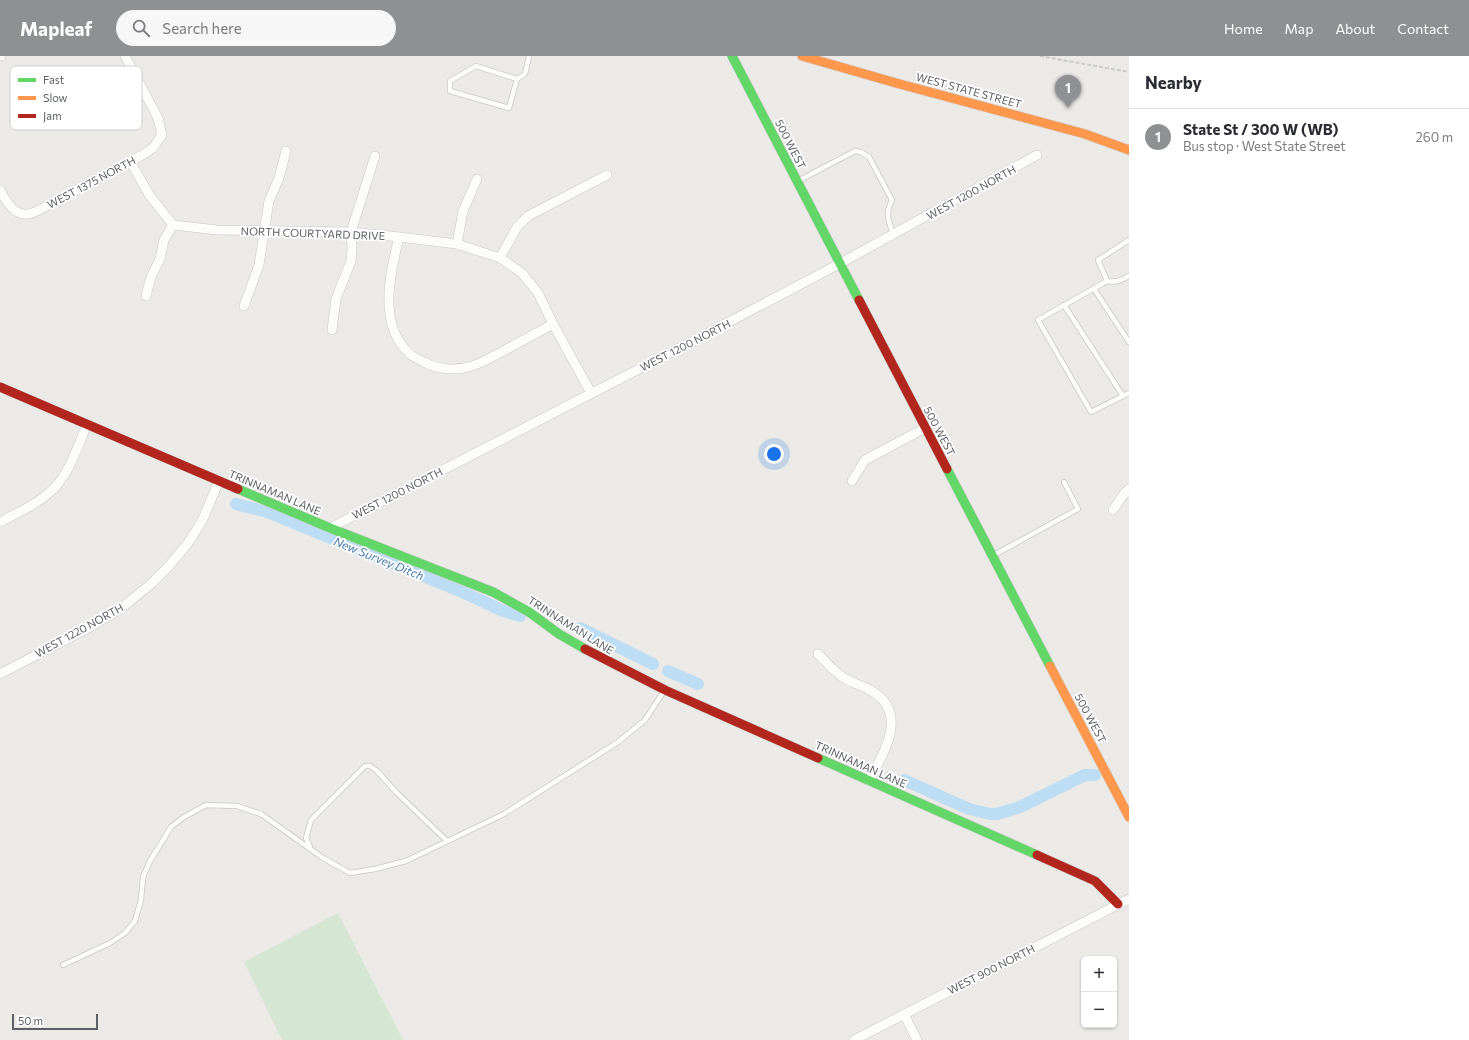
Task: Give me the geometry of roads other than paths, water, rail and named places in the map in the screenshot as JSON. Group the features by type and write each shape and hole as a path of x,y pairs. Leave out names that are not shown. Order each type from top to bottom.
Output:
{"street":[{"name":"WEST 1375 NORTH","path":"125,56 130,66"},
{"name":"500 WEST","path":"732,56 839,264 1129,817"},
{"name":"WEST STATE STREET","path":"802,56 1085,134 1129,150"},
{"name":"WEST 1375 NORTH","path":"0,190 4,198 17,213 26,214 39,210 153,148 162,135 158,118 142,88"},
{"path":"244,306 259,265 269,201 279,178 286,151"},
{"name":"WEST 1200 NORTH","path":"330,528 839,264 1037,155"},
{"path":"332,330 336,299 351,261 351,232 374,156"},
{"path":"130,161 150,196 173,225 164,240 160,259 151,277 146,296"},
{"path":"500,258 517,227 528,216 607,175"},
{"path":"457,244 463,210 477,179"},
{"name":"NORTH COURTYARD DRIVE","path":"173,225 217,230 351,232 457,244 500,258 522,273 538,293 553,324 591,393"},
{"path":"399,237 393,260 389,308 393,328 400,342 411,355 429,364 447,369 460,369 486,361 553,324"},
{"name":"TRINNAMAN LANE","path":"0,387 330,528 493,592 529,612 560,634 596,656 665,690 1095,881 1118,904"},
{"path":"0,522 35,504 52,491 65,474 87,425"},
{"path":"852,481 866,460 925,428"},
{"name":"WEST 1220 NORTH","path":"0,674 104,619 120,609 151,584 168,567 188,543 202,521 219,481"},
{"path":"1112,510 1129,489"},
{"path":"818,654 841,676 871,690 884,699 892,715 892,728 886,748 869,781"},
{"name":"WEST 900 NORTH","path":"854,1040 1129,899"},
{"path":"904,1014 918,1040"}],"lane":[{"path":"517,79 476,66 450,81 450,91 509,108 517,79 524,74 529,56"},
{"path":"796,181 855,151 861,152 868,157 892,200 888,209 888,217 893,234"},
{"path":"1107,281 1098,260 1129,240"},
{"path":"1129,276 1122,280 1112,282 1107,281 1038,320 1091,412 1129,393"},
{"path":"1094,289 1129,342"},
{"path":"1064,306 1123,396"},
{"path":"992,556 1078,509 1064,482"},
{"path":"63,965 110,943 125,933 135,921 141,900 143,877 150,861 171,827 184,817 206,805 237,806 261,814 323,858 350,873 375,869 406,861 504,814 618,742 645,720 665,690"},
{"path":"310,849 306,838 310,820 365,766 370,766 376,770 397,793 447,841"}],"waterway":[{"name":"New Survey Ditch","path":"236,504 267,512 467,594 501,610 520,616"},
{"name":"New Survey Ditch","path":"580,628 653,664"},
{"name":"New Survey Ditch","path":"668,671 698,684"},
{"name":"New Survey Ditch","path":"904,780 969,809 990,814 997,814 1020,807 1085,775 1095,775"}],"place":[{"name":"State St / 300 W (WB)","path":"1068,108"}]}
